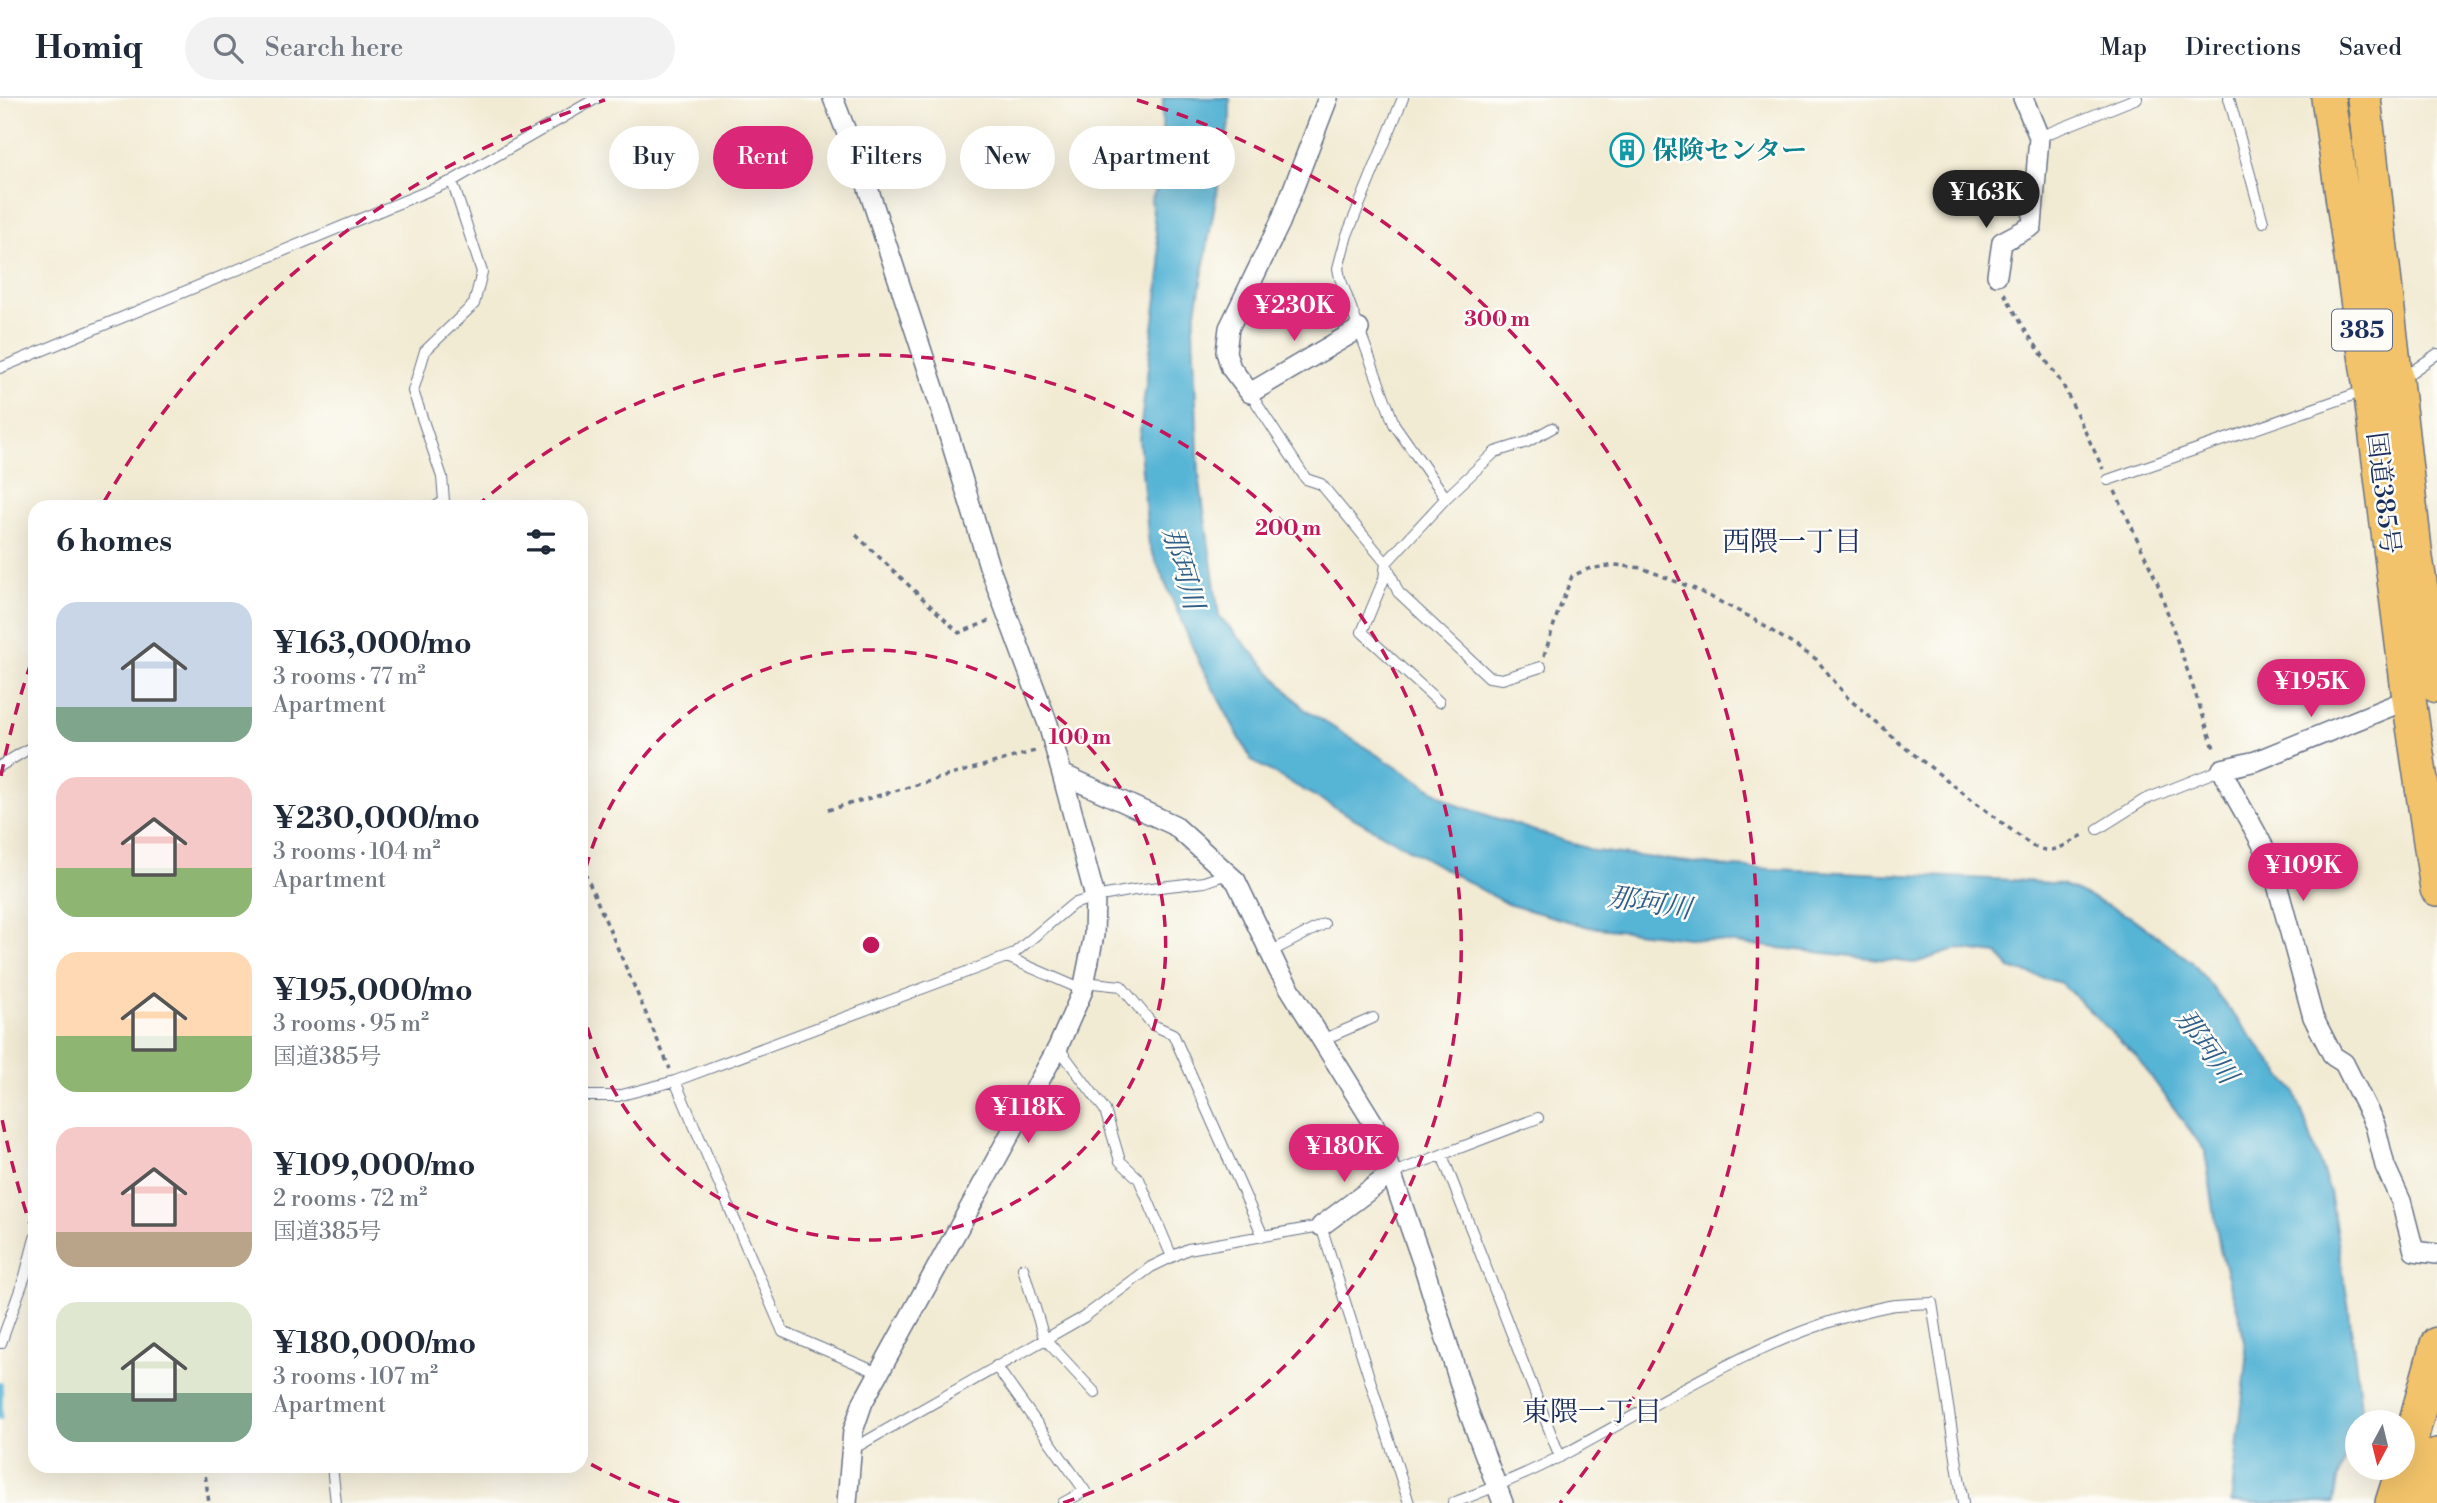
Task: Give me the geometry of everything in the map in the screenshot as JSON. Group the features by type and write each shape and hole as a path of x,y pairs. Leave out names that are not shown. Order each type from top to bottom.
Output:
{"highway":[{"name":"国道385号","path":"2328,98 2415,556 2437,889"},
{"name":"国道385号","path":"2364,98 2383,385"},
{"path":"2415,1424 2437,1344"},
{"path":"2421,1503 2437,1455"},
{"path":"2392,1503 2399,1480"}],"street":[{"path":"833,98 866,182 939,403 989,566 1048,724 1095,897 1094,935 1083,986 1058,1047 863,1402 853,1431 847,1503"},
{"path":"1328,98 1280,223 1228,328 1226,352 1231,368 1250,393 1359,329"},
{"path":"1997,275 2002,242 2032,226 2039,137 2023,98"},
{"path":"2423,693 2280,752 2222,769 2234,798 2265,847 2276,877 2313,1017 2333,1056 2344,1063 2375,1125 2385,1166 2401,1202 2414,1251 2437,1254"},
{"path":"1062,774 1174,825 1236,881 1270,952 1374,1124 1423,1264 1468,1410 1500,1495"},
{"path":"1321,1226 1391,1174"}],"lane":[{"path":"0,368 453,181 597,98"},
{"path":"1404,98 1347,235 1338,268 1394,424 1446,498"},
{"path":"2039,137 2137,98"},
{"path":"2229,98 2263,222"},
{"path":"444,500 442,477 413,391 425,351 474,304 482,272 453,181"},
{"path":"2108,480 2383,385 2437,354"},
{"path":"1250,393 1306,479 1321,484 1386,563 1398,592 1489,677 1502,679 1541,667"},
{"path":"1439,702 1362,632 1384,579 1386,563 1446,498 1495,452 1527,442 1552,428"},
{"path":"0,766 28,749"},
{"path":"2098,830 2144,800 2222,769"},
{"path":"588,1096 618,1096 675,1081 1007,957 1073,904 1095,897 1204,882 1227,874"},
{"path":"1270,952 1324,924"},
{"path":"1007,957 1083,986 1121,986 1153,1026 1173,1034 1263,1236"},
{"path":"1322,1040 1373,1018"},
{"path":"1058,1047 1105,1110 1121,1161 1139,1180 1172,1256"},
{"path":"675,1081 783,1332 878,1373"},
{"path":"1391,1174 1538,1118"},
{"path":"1441,1155 1560,1457"},
{"path":"851,1450 1084,1317 1151,1267 1172,1256 1188,1249 1321,1226 1409,1503"},
{"path":"1,1343 28,1265"},
{"path":"1023,1268 1044,1338 1095,1393"},
{"path":"1453,1503 1500,1495 1642,1409 1728,1363 1823,1323 1892,1306 1932,1303 1963,1503"},
{"path":"996,1366 1085,1491 1063,1503"},
{"path":"333,1473 337,1503"}],"path":[{"path":"1997,275 2025,330 2063,385 2132,524 2157,582 2222,769"},
{"path":"856,535 959,633 1007,614"},
{"path":"1541,667 1556,615 1572,576 1588,569 1615,565 1642,568 1695,589 1750,617 1816,659 1848,698 1903,746 2032,846 2044,851 2054,851 2098,830"},
{"path":"828,810 1054,745"},
{"path":"588,880 675,1081"},
{"path":"205,1473 209,1503"}],"water":[{"path":"1163,98 1230,98 1229,126 1162,126"},
{"name":"那珂川","path":"1156,189 1217,189 1193,328 1199,476 1219,616 1304,709 1457,805 1595,851 1730,867 2062,884 2131,917 2192,962 2295,1092 2330,1192 2361,1407 2360,1410 2345,1410 2345,1458 2334,1503 2231,1503 2247,1360 2241,1323 2220,1250 2205,1151 2136,1056 2061,983 2010,968 1997,954 1958,949 1915,963 1589,927 1507,904 1252,761 1199,662 1149,545 1139,439 1161,266 1151,200"}],"waterway":[{"path":"0,1385 0,1417"}],"place":[{"name":"保険センター","path":"1627,150"}],"district":[{"name":"西隈一丁目","path":"1792,541"},
{"name":"東隈一丁目","path":"1592,1411"}]}
